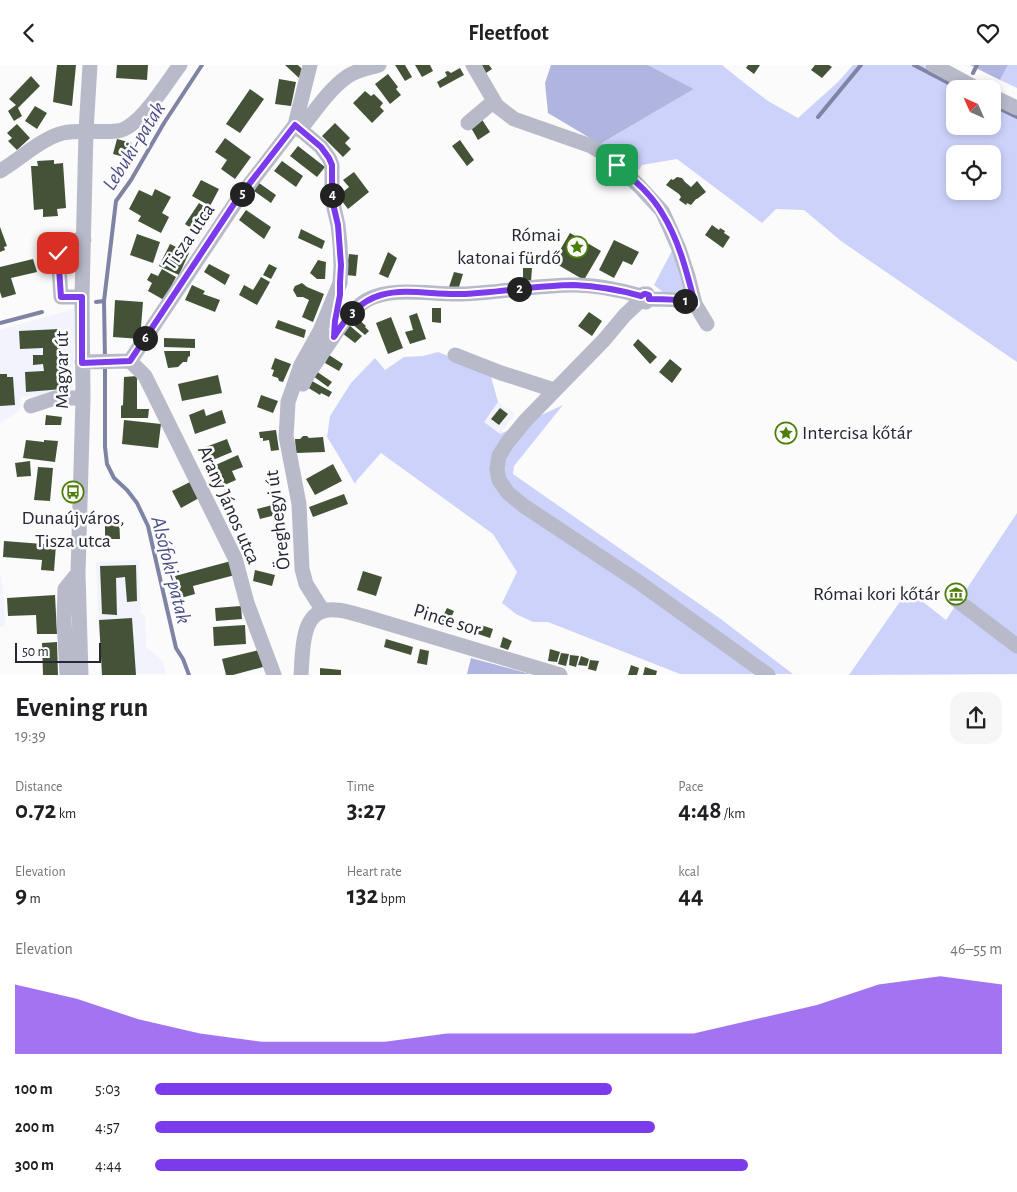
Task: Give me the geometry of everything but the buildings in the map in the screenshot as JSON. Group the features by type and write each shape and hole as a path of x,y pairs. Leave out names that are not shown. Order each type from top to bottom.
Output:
{"street":[{"name":"Magyar út","path":"81,675 78,573 82,398 88,362 82,297 86,131 90,65"},
{"path":"0,171 33,148 62,133 119,131 130,125 148,109 180,65"},
{"name":"Tisza utca","path":"130,361 236,201 297,127 298,113 310,65"},
{"path":"327,334 340,283 341,265 338,225 332,193 332,165 321,147 297,127 350,75 379,65"},
{"path":"473,65 497,106 514,119 591,146 603,153 639,186 662,211 688,276 695,304 707,324"},
{"path":"933,65 961,80"},
{"path":"1001,100 1017,107"},
{"path":"468,123 494,101"},
{"path":"82,297 61,297 58,253 78,240 84,240"},
{"name":"Öreghegyi út","path":"323,611 306,584 302,569 299,504 286,436 286,421 327,334 341,325 367,300 380,295 398,292 460,294 576,285 623,291 644,299 684,300 695,304"},
{"path":"644,299 625,315 604,340 525,421 507,443 499,456 497,469 499,480 508,493 524,506 637,581 768,675"},
{"path":"455,355 554,391"},
{"path":"88,362 130,361"},
{"name":"Arany János utca","path":"130,361 145,375 236,558 247,603 274,675"},
{"path":"31,406 55,398 82,398"},
{"path":"67,675 64,619 65,589 78,573"},
{"path":"954,598 1017,646"},
{"name":"Pince sor","path":"323,611 335,609 363,616 560,675"},
{"path":"301,675 304,638 308,623 314,616 323,611"}],"shaded area":[{"path":"551,65 648,65 694,89 600,144 548,113 545,83"},
{"path":"648,65 722,65 768,101 798,118 838,82 853,65 923,65 952,80 946,80 946,135 1001,135 1001,104 1017,112 1017,362 841,241 804,210 776,209 762,223 677,159 642,165 639,170 600,144 694,89"},
{"path":"970,65 1008,65 1000,80"},
{"path":"1008,65 1017,65 1017,88 1000,80"},
{"path":"675,245 685,291 683,293 664,293 654,285"},
{"path":"74,309 73,394 21,397 20,408 17,413 0,423 0,330"},
{"path":"438,352 490,373 498,402 484,422 500,434 563,405 514,466 513,474 718,617 793,674 680,674 548,622 533,622 516,614 502,603 517,572 493,534 381,453 355,484 327,437 330,416 351,383 375,358 385,370 404,357 423,356"},
{"path":"498,402 515,414 500,434 483,422"},
{"path":"1017,513 1017,674 849,675 908,590 946,620"},
{"path":"139,560 141,614 145,615 146,647 163,661 166,674 100,674 101,649 96,562"},
{"path":"0,571 5,625 0,627"},
{"path":"471,658 530,674 467,674"}],"waterway":[{"name":"Lebuki-patak","path":"96,302 104,301 116,201 202,65"},
{"path":"818,117 861,65"},
{"path":"914,65 946,82"},
{"path":"973,73 977,65"},
{"path":"1001,109 1017,117"},
{"name":"Alsófoki-patak","path":"104,301 105,359"},
{"name":"Lebuki-patak","path":"0,323 42,312"},
{"name":"Alsófoki-patak","path":"105,366 105,447 107,464 114,478 137,503 148,526 176,648 183,659 189,675"}],"place":[{"name":"Római katonai fürdő","path":"577,247"},
{"name":"Intercisa kőtár","path":"786,433"},
{"name":"Dunaújváros, Tisza utca","path":"73,492"},
{"name":"Római kori kőtár","path":"956,594"}],"route":[{"path":"58,253 61,297 82,297 82,363 130,361 236,201 295,125 321,147 332,165 332,193 338,225 341,265 340,295 334,337 341,325 367,300 380,295 398,292 460,294 576,285 623,291 641,296 646,294 649,295 649,299 684,300 695,304 679,249 662,211 617,165"}]}
